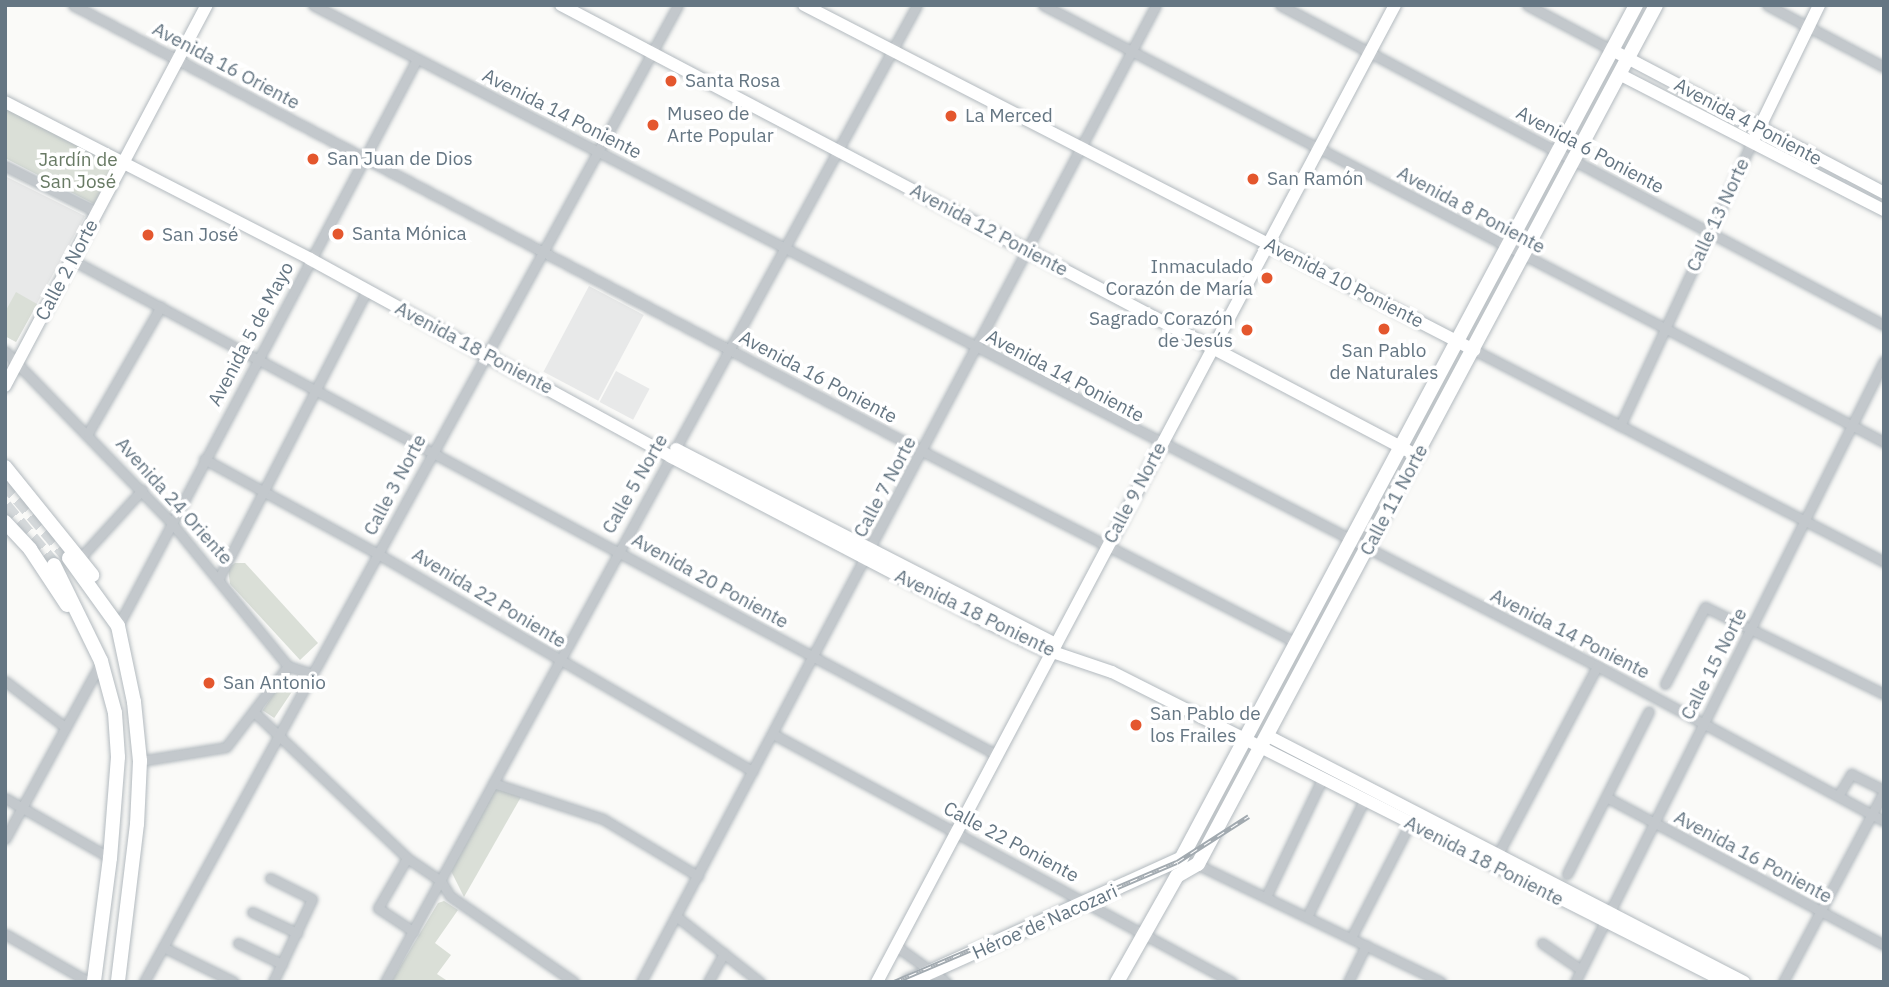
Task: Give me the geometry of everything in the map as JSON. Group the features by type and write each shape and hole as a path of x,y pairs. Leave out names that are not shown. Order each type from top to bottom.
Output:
{"main road":[{"name":"Calle 11 Norte","path":"1181,859 1636,5"},
{"name":"Calle 11 Norte","path":"1117,982 1177,876 1198,864 1575,162 1656,5"},
{"path":"5,467 75,557 118,626 134,702 140,761 137,824 118,982"},
{"path":"5,522 30,549 101,661"},
{"path":"54,565 101,661 115,713 118,757 110,858 94,982"},
{"name":"Héroe de Nacozari","path":"908,982 1088,904 1181,859"}],"street":[{"name":"Avenida 16 Oriente","path":"73,5 363,157"},
{"name":"Calle 2 Norte","path":"5,386 207,5"},
{"name":"Avenida 14 Poniente","path":"313,5 598,151 1160,446 1597,666 1884,821"},
{"name":"Avenida 12 Poniente","path":"561,5 1418,456"},
{"name":"Calle 3 Norte","path":"144,982 431,452 678,5"},
{"name":"Avenida 10 Poniente","path":"804,5 1884,562"},
{"name":"Calle 5 Norte","path":"385,982 617,551 917,5"},
{"name":"Avenida 8 Poniente","path":"1043,5 1506,248 1884,442"},
{"name":"Calle 7 Norte","path":"641,982 924,452 975,349 1156,5"},
{"name":"Avenida 6 Poniente","path":"1280,5 1884,325"},
{"name":"Calle 9 Norte","path":"877,982 1395,5"},
{"path":"1527,5 1612,50"},
{"path":"1767,5 1884,67"},
{"name":"Calle 13 Norte","path":"1620,426 1819,5"},
{"name":"Avenida 4 Poniente","path":"1612,50 1758,130 1884,193"},
{"name":"Avenida 5 de Mayo","path":"118,626 170,521 417,59"},
{"name":"Avenida 4 Poniente","path":"1619,74 1884,210"},
{"path":"1656,94 1664,84 1682,86"},
{"name":"Avenida 18 Poniente","path":"5,102 310,259 868,556 1020,632 1112,672 1244,740 1265,742 1497,856 1726,982"},
{"name":"Avenida 16 Poniente","path":"363,157 729,351 1296,642"},
{"path":"5,166 97,212"},
{"name":"Avenida 20 Poniente","path":"72,260 997,755"},
{"path":"219,578 262,489 367,290"},
{"path":"88,433 161,306"},
{"name":"Avenida 24 Oriente","path":"5,351 88,433 170,521 288,666"},
{"name":"Calle 15 Norte","path":"1574,982 1884,361"},
{"name":"Avenida 22 Poniente","path":"204,459 378,554 753,771"},
{"path":"75,557 142,490"},
{"path":"1665,684 1704,607 1753,628 1884,694"},
{"path":"5,839 101,661"},
{"path":"140,761 226,747 255,713 288,666 312,674"},
{"path":"1497,856 1597,666"},
{"path":"5,681 65,727"},
{"path":"1567,874 1649,710"},
{"path":"255,713 407,858 441,881 450,896 574,982"},
{"name":"Calle 22 Poniente","path":"773,734 1232,982"},
{"name":"Avenida 18 Poniente","path":"1265,742 1322,779 1744,982"},
{"path":"1783,982 1884,790 1850,774 1838,796"},
{"path":"1266,897 1322,779"},
{"path":"493,783 603,819 698,876"},
{"name":"Avenida 16 Poniente","path":"1606,797 1820,913 1884,944"},
{"path":"5,798 110,858"},
{"path":"1307,917 1364,800"},
{"path":"1351,938 1410,823"},
{"path":"407,858 379,908 414,932"},
{"path":"1181,859 1198,864 1441,982"},
{"path":"270,878 312,899 273,982"},
{"path":"252,912 297,933"},
{"path":"676,916 760,982"},
{"path":"5,934 89,982"},
{"path":"237,943 282,964"},
{"path":"1542,943 1580,970"},
{"path":"1348,982 1366,945"},
{"path":"896,946 946,982"},
{"path":"163,947 234,982"},
{"path":"708,982 724,953"}],"shaded area":[{"path":"5,176 85,216 16,342 5,336"},
{"path":"589,286 644,315 598,401 543,372"},
{"path":"616,371 650,389 633,420 600,402"}],"green space":[{"name":"Jardín de San José","path":"5,108 115,164 94,204 5,158"},
{"path":"16,292 37,304 16,342 5,336 5,312"},
{"path":"235,563 245,563 318,643 300,660 230,584 228,568"},
{"path":"285,677 297,685 274,718 263,710"},
{"path":"498,788 521,797 464,897 451,871 489,795"},
{"path":"444,901 458,910 435,943 451,955 437,974 449,982 391,982 438,903"}],"tunnel":[{"path":"5,483 69,558"},
{"path":"5,506 54,565"}],"railway":[{"path":"894,982 1177,862 1249,816"}],"place":[{"name":"Santa Rosa","path":"671,81"},
{"name":"La Merced","path":"951,116"},
{"name":"Museo de Arte Popular","path":"653,125"},
{"name":"San Juan de Dios","path":"313,159"},
{"name":"San Ramón","path":"1253,179"},
{"name":"Santa Mónica","path":"338,234"},
{"name":"San José","path":"148,235"},
{"name":"Inmaculado Corazón de María","path":"1267,278"},
{"name":"San Pablo de Naturales","path":"1384,329"},
{"name":"Sagrado Corazón de Jesús","path":"1247,330"},
{"name":"San Antonio","path":"209,683"},
{"name":"San Pablo de los Frailes","path":"1136,725"}]}
